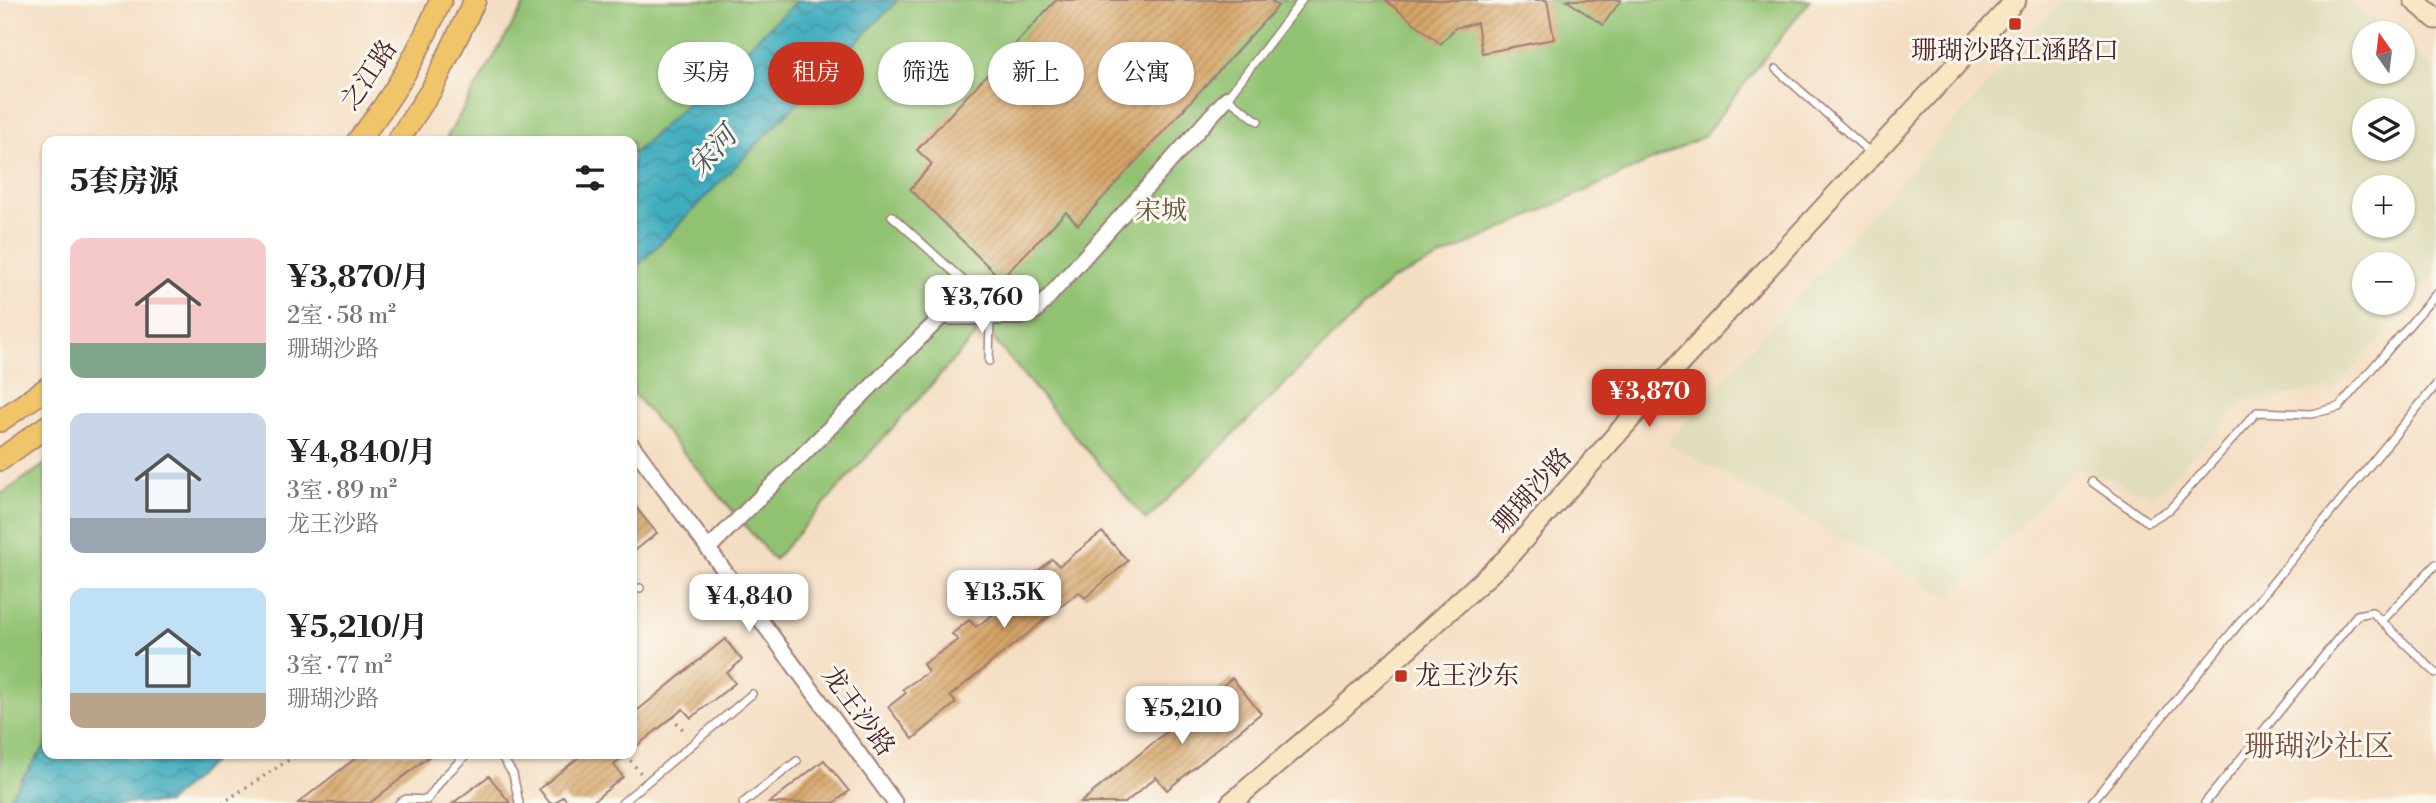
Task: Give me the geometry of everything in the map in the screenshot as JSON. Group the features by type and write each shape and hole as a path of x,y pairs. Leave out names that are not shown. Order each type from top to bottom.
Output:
{"main road":[{"path":"401,136 432,89 475,0"},
{"name":"之江路","path":"362,136 385,107 421,48 438,3"},
{"path":"0,421 42,392"},
{"path":"0,460 42,430"}],"street":[{"name":"珊瑚沙路","path":"1231,803 1338,712 1506,559 1681,362 2016,0"},
{"path":"2414,0 2436,19"},
{"path":"708,549 941,317 1021,317 1036,311 1227,98"},
{"name":"龙王沙路","path":"637,452 895,803"}],"lane":[{"path":"1258,121 1227,98 1302,0"},
{"path":"1776,69 1873,155"},
{"path":"892,216 976,293 990,317 989,362"},
{"path":"2092,482 2148,523 2170,509 2257,412 2311,414 2339,407 2436,293"},
{"path":"2091,803 2436,385"},
{"path":"2382,621 2436,564"},
{"path":"2205,803 2357,615 2372,612 2436,673"},
{"path":"622,803 752,694"},
{"path":"399,803 406,799 427,800 443,778 462,759"},
{"path":"503,759 513,774 519,803"},
{"path":"743,803 797,761"}],"path":[{"path":"672,717 694,743"},
{"path":"222,803 290,759"},
{"path":"629,759 647,782"}],"shaded area":[{"path":"2063,0 2348,0 2375,21 2352,21 2352,84 2415,84 2415,52 2436,69 2436,274 2415,298 2415,252 2352,252 2352,315 2400,315 2335,389 2245,400 2154,496 2076,467 1950,597 1667,443"}],"green space":[{"name":"宋城","path":"527,0 1810,0 1703,137 1391,280 1146,520 983,327 774,560 637,398 637,136 448,136"},
{"path":"42,466 42,751 5,803 0,803 0,495"}],"water":[{"name":"宋河","path":"798,0 898,0 857,42 768,42 768,105 795,105 637,267 637,150 686,105 754,105 753,42"},
{"path":"42,751 42,759 216,759 167,803 5,803"}],"building":[{"path":"1056,0 1270,0 1278,6 1194,98 1194,42 1098,42 1098,105 1188,105 1078,225 1066,212 1001,279 910,189 932,164 917,150 959,105 974,105 974,88 988,73 988,105 1084,105 1084,42 1017,42"},
{"path":"1385,0 1547,0 1554,39 1482,53 1477,23 1455,28 1441,44"},
{"path":"1566,0 1621,0 1603,25"},
{"path":"637,509 657,533 637,549"},
{"path":"1102,532 1128,561 1085,598 1079,592 950,696 956,703 913,739 888,707 906,693 903,689 928,672 923,664 958,640 952,634 969,620 976,627 1011,601 1003,591 1020,576 1025,582 1052,559 1059,566"},
{"path":"725,639 742,660 727,673 735,683 691,718 683,709 637,746 637,711"},
{"path":"1232,678 1261,713 1167,790 1156,777 1125,803 1080,803"},
{"path":"355,759 426,759 370,803 298,803"},
{"path":"577,759 621,759 614,765 623,777 591,803 569,803 563,796 555,803 550,803 539,789"},
{"path":"824,760 849,791 834,803 769,803"},
{"path":"489,776 510,803 453,803"}],"place":[{"name":"珊瑚沙路江涵路口","path":"2015,24"},
{"name":"龙王沙东","path":"1401,676"}],"district":[{"name":"珊瑚沙社区","path":"2319,747"}]}
